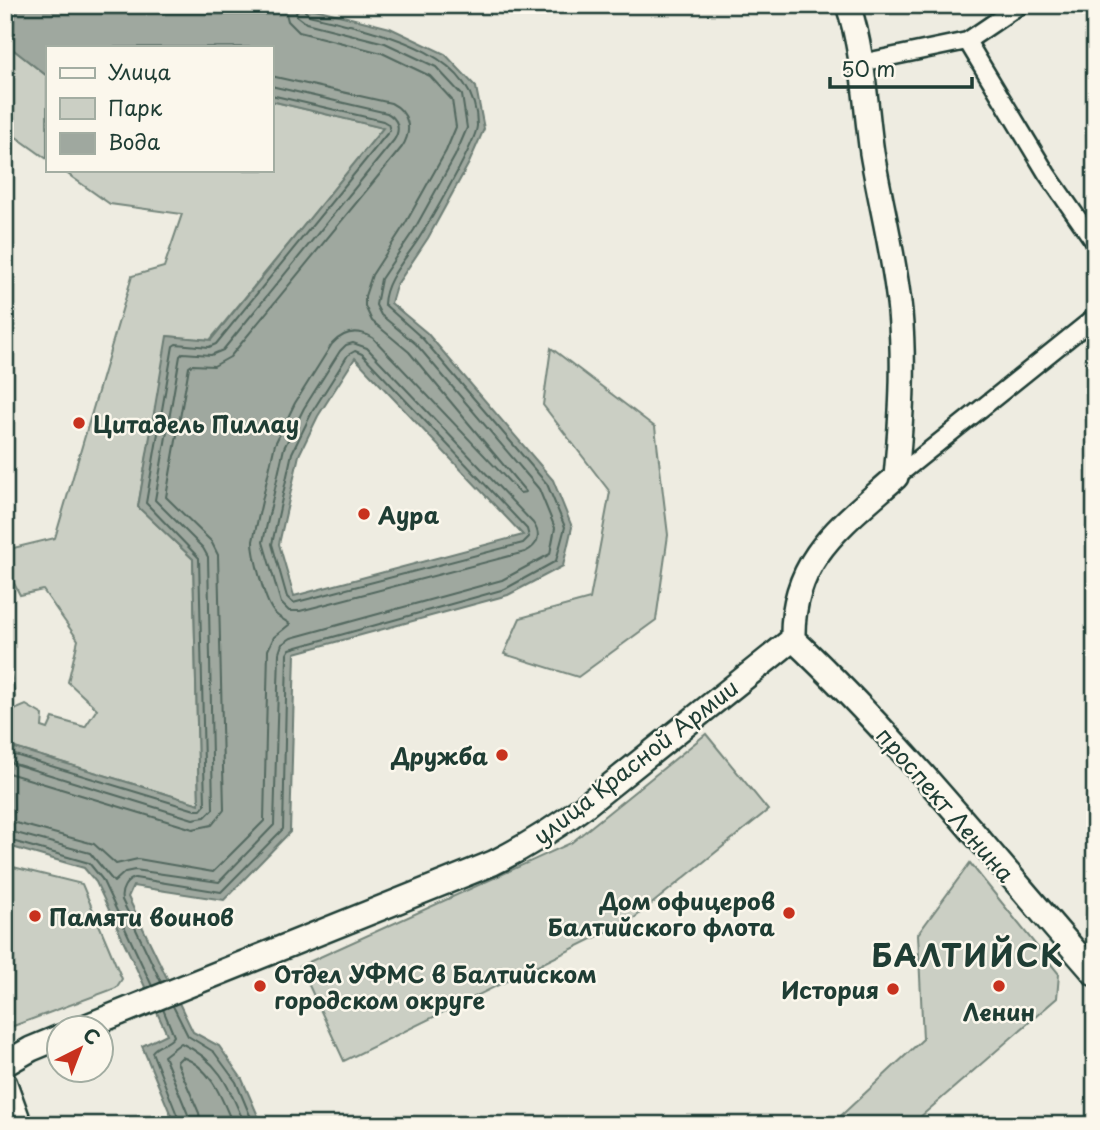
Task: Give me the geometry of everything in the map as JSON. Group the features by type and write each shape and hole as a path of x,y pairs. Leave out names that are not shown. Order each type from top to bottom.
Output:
{"street":[{"path":"848,5 861,63 872,152 899,309 903,404 896,477"},
{"path":"861,63 967,41 1020,5"},
{"path":"967,41 1047,174 1095,243"},
{"path":"793,639 792,614 811,561 854,514 1095,317"},
{"name":"проспект Ленина","path":"793,639 878,725 1095,974"},
{"name":"улица Красной Армии","path":"116,1015 493,863 525,847 586,805 793,639"},
{"path":"5,1064 46,1043"},
{"path":"5,1084 20,1125"}],"green space":[{"path":"5,43 46,75 46,158 5,129"},
{"name":"Цитадель Пиллау","path":"273,101 384,128 210,340 168,336 138,507 193,559 199,804 5,745 5,714 26,705 43,715 42,727 48,729 53,718 85,727 97,709 68,682 78,640 43,590 20,595 5,566 5,550 55,538 132,276 164,267 182,214 110,204 65,172 273,172"},
{"path":"551,348 655,427 668,535 656,620 578,677 504,654 520,618 590,599 610,492 543,405"},
{"path":"5,637 15,697 5,703"},
{"path":"706,734 768,810 633,919 344,1061 300,966 571,843"},
{"path":"970,863 1059,974 1057,998 911,1125 831,1125 923,1039 918,934"},
{"path":"5,865 82,884 122,979 116,988 8,1028 5,1024"}],"water":[{"path":"5,5 311,5 311,8 390,28 445,54 476,87 484,129 469,163 428,238 396,286 391,303 427,333 553,480 572,527 563,566 508,595 295,653 290,832 224,900 133,886 128,897 193,1032 219,1046 242,1079 262,1125 175,1125 142,1046 167,1034 96,882 84,868 5,845 5,745 199,804 193,559 138,507 167,336 211,340 383,128 273,101 273,46 46,46 46,75 5,43","holes":["355,358 523,535 294,596 279,544 299,455 318,416"]}],"place":[{"name":"Цитадель Пиллау","path":"79,423"},
{"name":"Аура","path":"364,514"},
{"name":"Дружба","path":"502,755"},
{"name":"Дом офицеров Балтийского флота","path":"789,913"},
{"name":"Памяти воинов","path":"35,916"},
{"name":"Отдел УФМС в Балтийском городском округе","path":"260,986"},
{"name":"Ленин","path":"999,986"},
{"name":"История","path":"893,989"}],"district":[{"name":"БАЛТИЙСК","path":"968,954"}]}
